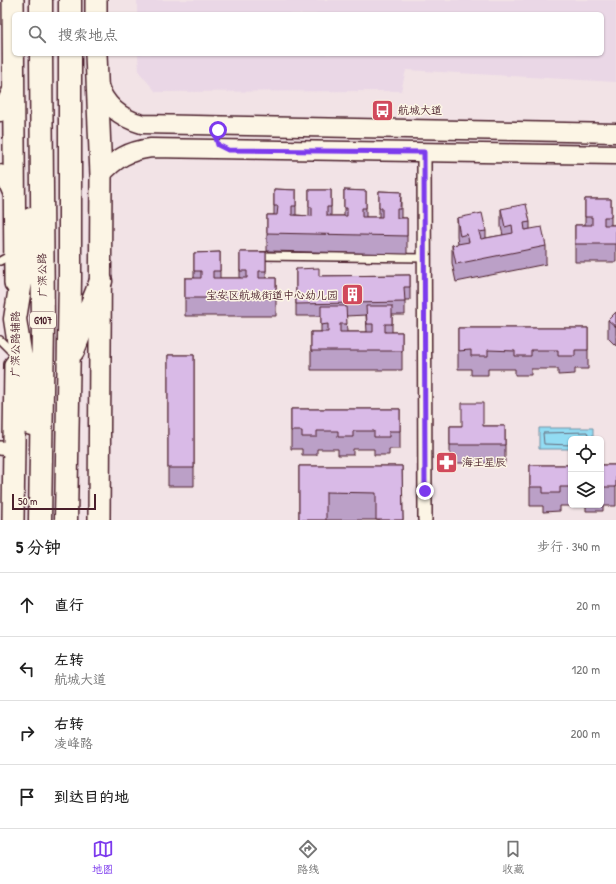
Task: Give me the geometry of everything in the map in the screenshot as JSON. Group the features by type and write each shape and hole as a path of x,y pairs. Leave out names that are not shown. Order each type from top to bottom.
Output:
{"highway":[{"path":"41,0 41,12"},
{"path":"70,0 70,12"},
{"name":"广深公路","path":"40,520 43,326 41,56"},
{"name":"G107","path":"66,520 70,56"},
{"path":"40,489 15,319 41,161"},
{"path":"68,364 101,281"}],"main road":[{"name":"广深公路辅路","path":"14,0 14,12"},
{"path":"96,0 96,12"},
{"name":"广深公路辅路","path":"13,56 14,197 7,256 15,319 15,356 8,449 13,520"},
{"path":"96,56 101,175 99,520"},
{"path":"96,77 100,91 112,108 131,121 142,124 616,133"},
{"path":"0,112 13,88"},
{"path":"228,126 218,130 216,138 218,145 228,150"},
{"path":"101,175 110,164 123,155 134,150 151,148 616,155"},
{"path":"0,174 7,181 14,197"}],"street":[{"path":"424,152 426,520"}],"lane":[{"path":"261,256 424,258"},
{"path":"0,340 15,356"}],"shaded area":[{"path":"137,0 616,0 616,82 406,70 401,91 156,92 139,72 138,56 604,56 604,12 137,12"}],"water":[{"path":"539,428 593,428 593,436 568,436 568,449 539,449"}],"building":[{"path":"274,189 296,190 296,206 292,206 292,215 312,216 312,207 309,207 309,190 331,190 331,207 327,207 327,216 347,216 347,208 344,208 344,190 366,191 366,208 362,208 362,217 382,217 382,208 379,208 379,191 401,192 400,209 397,209 397,218 407,218 407,236 267,233 267,215 277,215 278,206 274,206"},
{"path":"585,199 611,199 611,217 604,217 604,225 616,225 616,244 575,244 575,225 592,225 592,217 585,217"},
{"path":"526,204 530,222 524,223 525,230 542,227 546,246 456,264 452,245 469,242 467,234 460,236 457,218 482,213 486,231 479,232 481,239 513,233 512,225 505,227 501,209"},
{"path":"220,252 220,271 213,271 213,278 247,278 247,271 240,271 240,252 266,252 266,271 259,271 259,278 276,278 276,298 185,298 185,278 201,278 201,271 194,271 194,253"},
{"path":"319,268 319,276 410,275 410,287 404,287 405,302 296,304 296,269"},
{"path":"321,306 346,306 347,324 340,324 340,332 373,332 373,324 367,324 366,306 392,306 392,324 385,324 385,332 402,332 402,351 311,351 311,332 328,332 328,324 321,325"},
{"path":"616,312 616,327 608,320"},
{"path":"458,328 588,328 588,350 575,350 575,356 558,356 558,350 531,350 531,356 515,356 515,351 488,350 488,356 471,356 471,350 458,351"},
{"path":"168,355 194,355 194,468 168,468"},
{"path":"462,403 483,403 483,426 505,426 505,445 450,445 450,426 462,426"},
{"path":"291,409 400,409 400,431 389,431 389,437 374,437 374,431 353,431 353,437 338,437 338,431 317,431 317,437 302,437 302,431 291,431"},
{"path":"530,465 568,465 568,487 560,487 560,493 543,493 543,487 530,487"},
{"path":"604,465 616,465 616,487 604,487"},
{"path":"299,466 402,466 403,520 376,520 376,493 326,492 326,520 299,520"}],"place":[{"name":"航城大道","path":"383,110"},
{"name":"宝安区航城街道中心幼儿园","path":"353,295"},
{"name":"海王星辰","path":"447,462"}],"route":[{"path":"218,130 216,134 216,141 218,145 228,150 424,152 425,491"}]}
